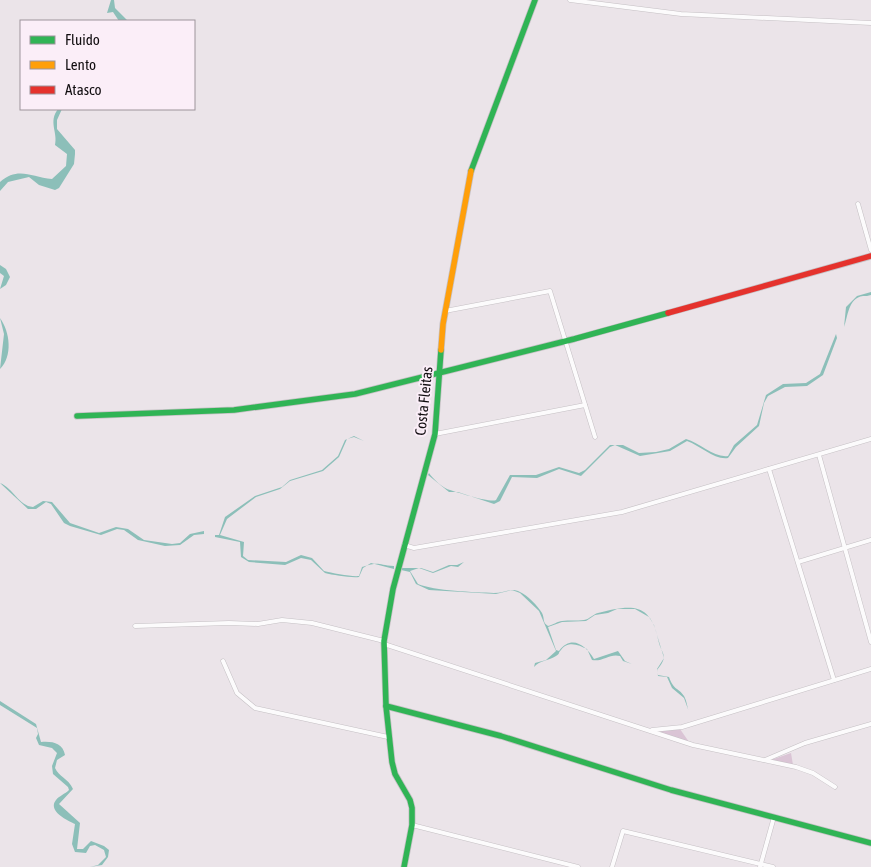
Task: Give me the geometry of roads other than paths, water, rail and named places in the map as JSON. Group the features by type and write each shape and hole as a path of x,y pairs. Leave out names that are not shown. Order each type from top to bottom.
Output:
{"street":[{"name":"Costa Fleitas","path":"404,867 412,825 410,800 393,768 388,737 384,642 393,589 435,434 445,311 471,170 535,0"},
{"path":"570,0 652,12 871,24"},
{"path":"858,204 871,250"},
{"path":"77,416 234,410 355,394 565,341 871,256"},
{"path":"445,311 550,291 595,437"},
{"path":"435,434 585,405"},
{"path":"404,545 414,548 622,512 871,440"},
{"path":"819,455 871,642"},
{"path":"769,469 834,680"},
{"path":"798,562 871,540"},
{"path":"135,626 258,624 282,620 312,623 384,642 693,745 764,760 813,773 835,786"},
{"path":"223,661 237,693 255,708 388,737"},
{"path":"648,730 682,727 871,669"},
{"path":"386,706 501,736 625,776 871,843"},
{"path":"764,760 805,743 871,724"},
{"path":"761,866 774,817"},
{"path":"412,825 578,867"},
{"path":"612,867 623,831 761,866 773,867"}]}
